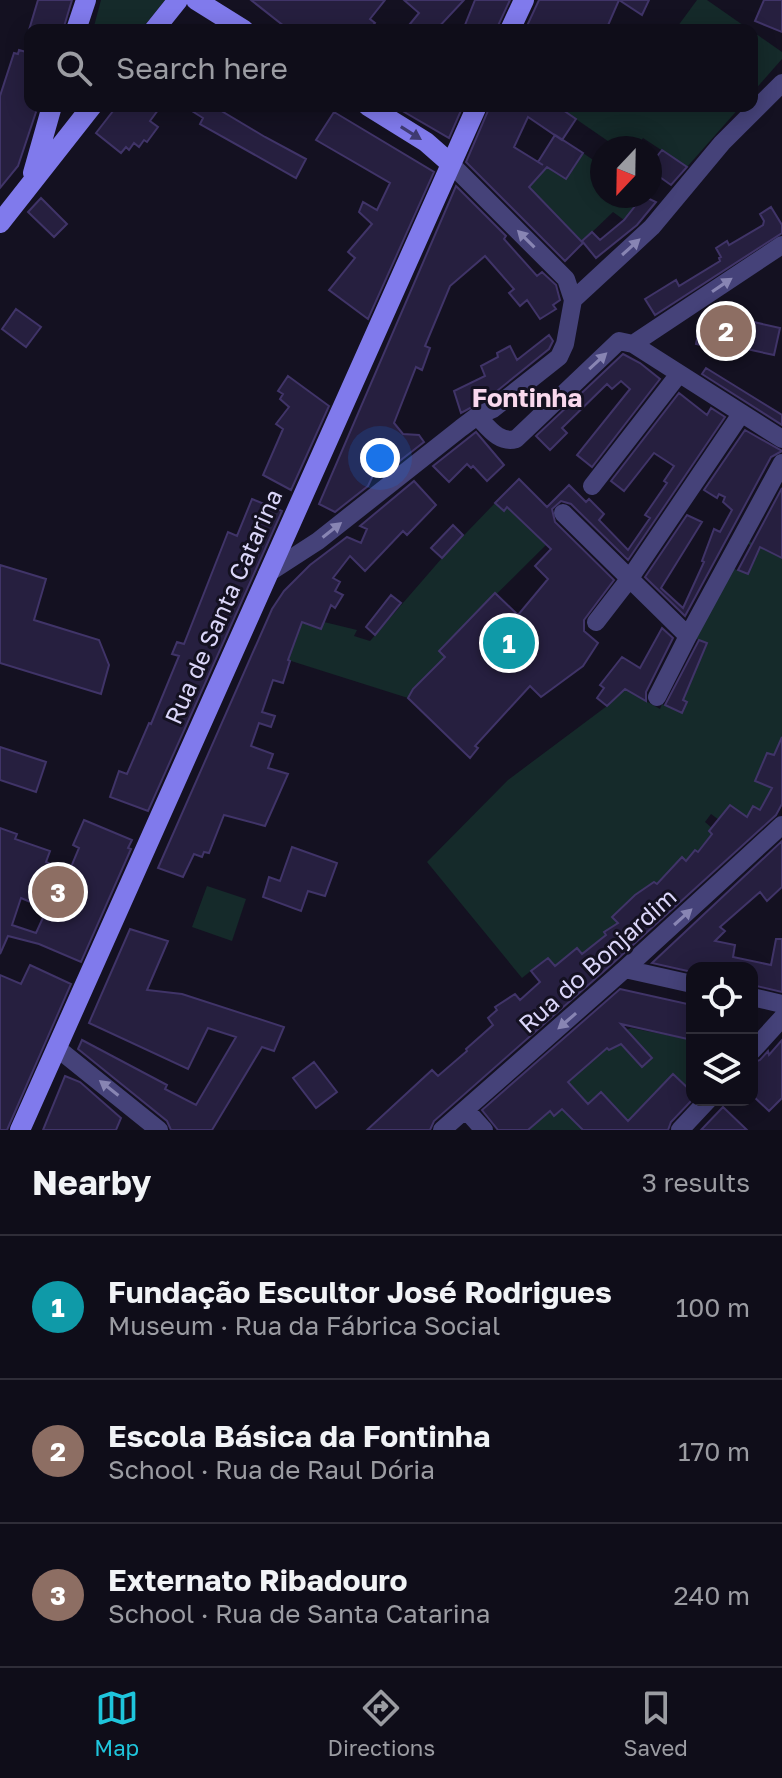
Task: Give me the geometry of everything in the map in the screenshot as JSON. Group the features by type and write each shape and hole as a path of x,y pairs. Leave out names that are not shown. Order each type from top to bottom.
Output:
{"main road":[{"path":"78,24 86,0"},
{"path":"159,24 178,0"},
{"path":"196,0 234,24"},
{"path":"513,24 524,0"},
{"path":"30,185 50,112"},
{"path":"0,223 87,112"},
{"path":"378,112 426,142 451,164"},
{"name":"Rua de Santa Catarina","path":"20,1130 474,112"}],"street":[{"path":"758,107 782,83"},
{"path":"573,300 652,227 722,143 753,112"},
{"path":"267,574 318,541 477,416 493,409 559,357 565,344 573,300 566,279 451,164"},
{"path":"633,344 782,245"},
{"path":"477,416 499,438 508,441 516,439 619,341 633,344 782,439"},
{"path":"592,486 679,374"},
{"path":"596,622 630,578 741,414"},
{"path":"657,697 782,463"},
{"path":"563,513 688,636"},
{"name":"Rua do Bonjardim","path":"442,1130 782,825"},
{"path":"625,969 686,983"},
{"path":"758,998 782,1004"},
{"path":"758,1044 782,1018"},
{"path":"57,1048 159,1130"},
{"path":"680,1130 702,1106"},
{"path":"466,1110 482,1129"}],"green space":[{"path":"101,0 165,0 146,24 95,24"},
{"path":"697,0 707,0 741,24 679,24"},
{"path":"758,35 782,52 782,59 758,86"},
{"path":"566,112 736,112 687,167 662,151 662,136 601,136"},
{"path":"583,153 590,158 590,208 634,208 624,220 613,212 584,243 529,187 547,167 566,179"},
{"path":"495,503 503,510 507,507 546,545 439,651 445,657 408,698 288,660 297,635 295,629 300,630 300,622 321,629 324,622 357,630 354,636 370,641"},
{"path":"748,541 778,556 782,555 782,745 778,745 774,755 767,753 755,780 782,793 767,797 761,806 776,815 774,818 753,806 747,817 730,805 723,823 711,814 705,822 712,828 712,834 698,852 695,850 686,861 681,857 660,887 654,882 636,894 612,917 618,923 605,932 607,937 582,954 577,949 555,967 547,958 522,978 427,862 508,780 625,689 660,709 662,704 683,712 687,702 683,700 707,644 692,637 732,568 748,574 759,549 746,543"},
{"path":"207,886 246,899 232,941 192,927"},
{"path":"631,1028 686,1039 686,1086 673,1074 627,1121 572,1118 583,1130 528,1130 550,1111 553,1115 552,1064 607,1048 610,1050 619,1043 642,1067 652,1058 626,1030"}],"building":[{"path":"38,0 72,0 65,24 31,24"},
{"path":"251,0 385,0 370,19 374,24 281,24"},
{"path":"404,0 464,0 442,24 410,24 419,13"},
{"path":"475,0 510,0 499,24 465,24"},
{"path":"539,0 619,0 609,24 528,24"},
{"path":"619,0 649,0 642,15"},
{"path":"764,0 782,0 782,32 755,21"},
{"path":"19,50 24,51 24,112 36,112 18,166 0,188 0,96 14,53 18,54"},
{"path":"112,112 157,112 150,121 158,127 139,147 134,143 129,150 126,147 121,153 96,133"},
{"path":"194,112 223,112 306,159 296,178 200,124 203,118"},
{"path":"334,112 434,172 368,319 329,290 355,258 348,252 372,224 359,212 363,202 377,210 390,183 316,140"},
{"path":"404,112 460,112 449,138"},
{"path":"487,112 566,112 576,119 562,140 583,153 566,179 547,167 529,187 583,243 565,261 466,162","holes":["528,117 555,135 538,162 514,147"]},
{"path":"662,150 687,167 671,185 662,179"},
{"path":"456,186 506,236 504,239 537,276 542,272 556,285 560,300 553,305 556,309 540,319 527,300 520,306 509,293 514,289 485,256 450,286 425,346 430,348 422,370 416,367 394,423 403,434 419,435 424,442 379,477 375,471 368,486 335,512 319,504"},
{"path":"41,198 67,224 54,237 28,212"},
{"path":"771,207 782,225 782,233 655,315 645,299 676,280 679,286 720,261 716,248 727,241 729,245 763,225 760,214"},
{"path":"634,208 651,208 637,225 596,258 582,241 592,232 600,240"},
{"path":"16,309 41,327 26,347 2,329"},
{"path":"714,313 780,328 774,355 723,344 721,349 696,344 701,320 712,322"},
{"path":"549,335 553,341 549,349 487,399 461,413 454,391 485,376 481,366 510,346 517,360"},
{"path":"623,354 660,379 592,467 577,455 630,389 621,381 612,389 607,384 562,428 567,433 550,450 536,436"},
{"path":"706,368 782,415 782,425 702,374"},
{"path":"288,376 329,406 291,490 263,475 283,429 276,424 289,407 280,399 283,394 278,391"},
{"path":"679,393 707,415 711,408 725,417 628,560 571,504 561,501 552,509 555,522 614,580 584,620 584,631 598,643 583,666 541,697 530,686 475,746 478,748 470,758 408,698 445,657 439,651 495,593 518,615 548,579 535,566 551,549 507,507 504,511 495,503 519,479 547,507 569,485 604,514 599,520 628,550 650,518 645,515 667,483 664,481 674,466 654,453 624,491 611,481"},
{"path":"745,430 782,451 771,457 685,616 645,577 687,515 702,522 661,588 683,608 704,562 714,529 720,532 732,510 723,502 725,497 719,494 717,498 704,490"},
{"path":"476,432 504,465 487,481 467,464 449,482 433,466"},
{"path":"414,481 436,505 407,535 403,531 365,571 350,556 333,578 340,582 335,591 343,595 335,608 331,605 321,629 302,622 283,683 273,680 262,712 275,716 271,727 259,723 251,746 273,754 268,768 288,774 265,826 224,815 209,853 204,852 202,857 194,854 183,877 158,868 272,609 284,591 310,565 347,537 361,543 367,529 360,526"},
{"path":"782,488 782,558 760,547 748,574 738,570"},
{"path":"252,499 282,511 148,811 110,797 119,771 127,774 151,724 179,656 172,654 177,642 184,644 228,532 237,536"},
{"path":"453,525 463,535 442,558 431,548"},
{"path":"0,565 46,579 34,620 99,640 109,665 101,694 0,663"},
{"path":"391,595 401,603 375,635 366,627"},
{"path":"662,628 673,638 646,692 646,701 625,689 607,706 597,698 604,688 600,685 622,657 640,668"},
{"path":"699,640 707,643 683,700 687,702 682,713 665,705"},
{"path":"782,737 782,804 776,815 434,1121 430,1130 367,1130 432,1070 438,1076 467,1051 493,1025 488,1018 497,1010 495,1007 515,994 520,1000 540,982 531,971 548,958 555,966 577,948 582,954 606,935 604,932 618,923 612,917 635,895 654,882 657,884 682,857 686,861 695,850 698,852 712,834 709,831 730,805 747,817 753,806 760,810 772,788 755,781 767,753 774,755"},
{"path":"0,747 46,762 36,792 0,780"},
{"path":"84,820 132,840 128,848 131,849 81,962 39,944 8,936 0,954 0,828 17,834 15,839 50,851 46,862 69,872 79,848 73,845","holes":["21,898 47,909 36,933 12,925"]},
{"path":"782,841 782,887 767,901 760,892 720,927 725,931 715,941 735,945 733,957 757,962 686,962 686,971 652,963"},
{"path":"292,847 337,863 325,896 308,891 301,911 263,897 269,877 280,881"},
{"path":"130,929 168,941 147,990 182,994 284,1027 274,1051 262,1047 212,1130 171,1130 167,1121 78,1049 82,1040 167,1085 165,1089 196,1105 236,1037 208,1028 188,1069 89,1023"},
{"path":"776,939 782,939 782,992 758,986 758,962 771,965"},
{"path":"30,965 71,984 7,1130 0,1130 0,975 21,984"},
{"path":"620,989 686,1004 686,1039 621,1024 652,1058 642,1067 621,1044 609,1050 607,1048 568,1082 588,1104 601,1092 628,1121 673,1074 686,1086 686,1106 671,1122 668,1130 583,1130 562,1109 554,1116 550,1111 528,1130 498,1130 482,1110"},
{"path":"782,1040 782,1098 769,1111 758,1101 758,1061 768,1051 769,1055"},
{"path":"314,1062 337,1092 316,1108 293,1078"},
{"path":"65,1076 80,1082 121,1118 116,1130 43,1130"},
{"path":"723,1107 747,1130 701,1130"}],"place":[{"name":"Escola Básica da Fontinha","path":"726,331"},
{"name":"Fundação Escultor José Rodrigues","path":"509,643"},
{"name":"Externato Ribadouro","path":"58,892"}],"district":[{"name":"Fontinha","path":"527,398"}]}
